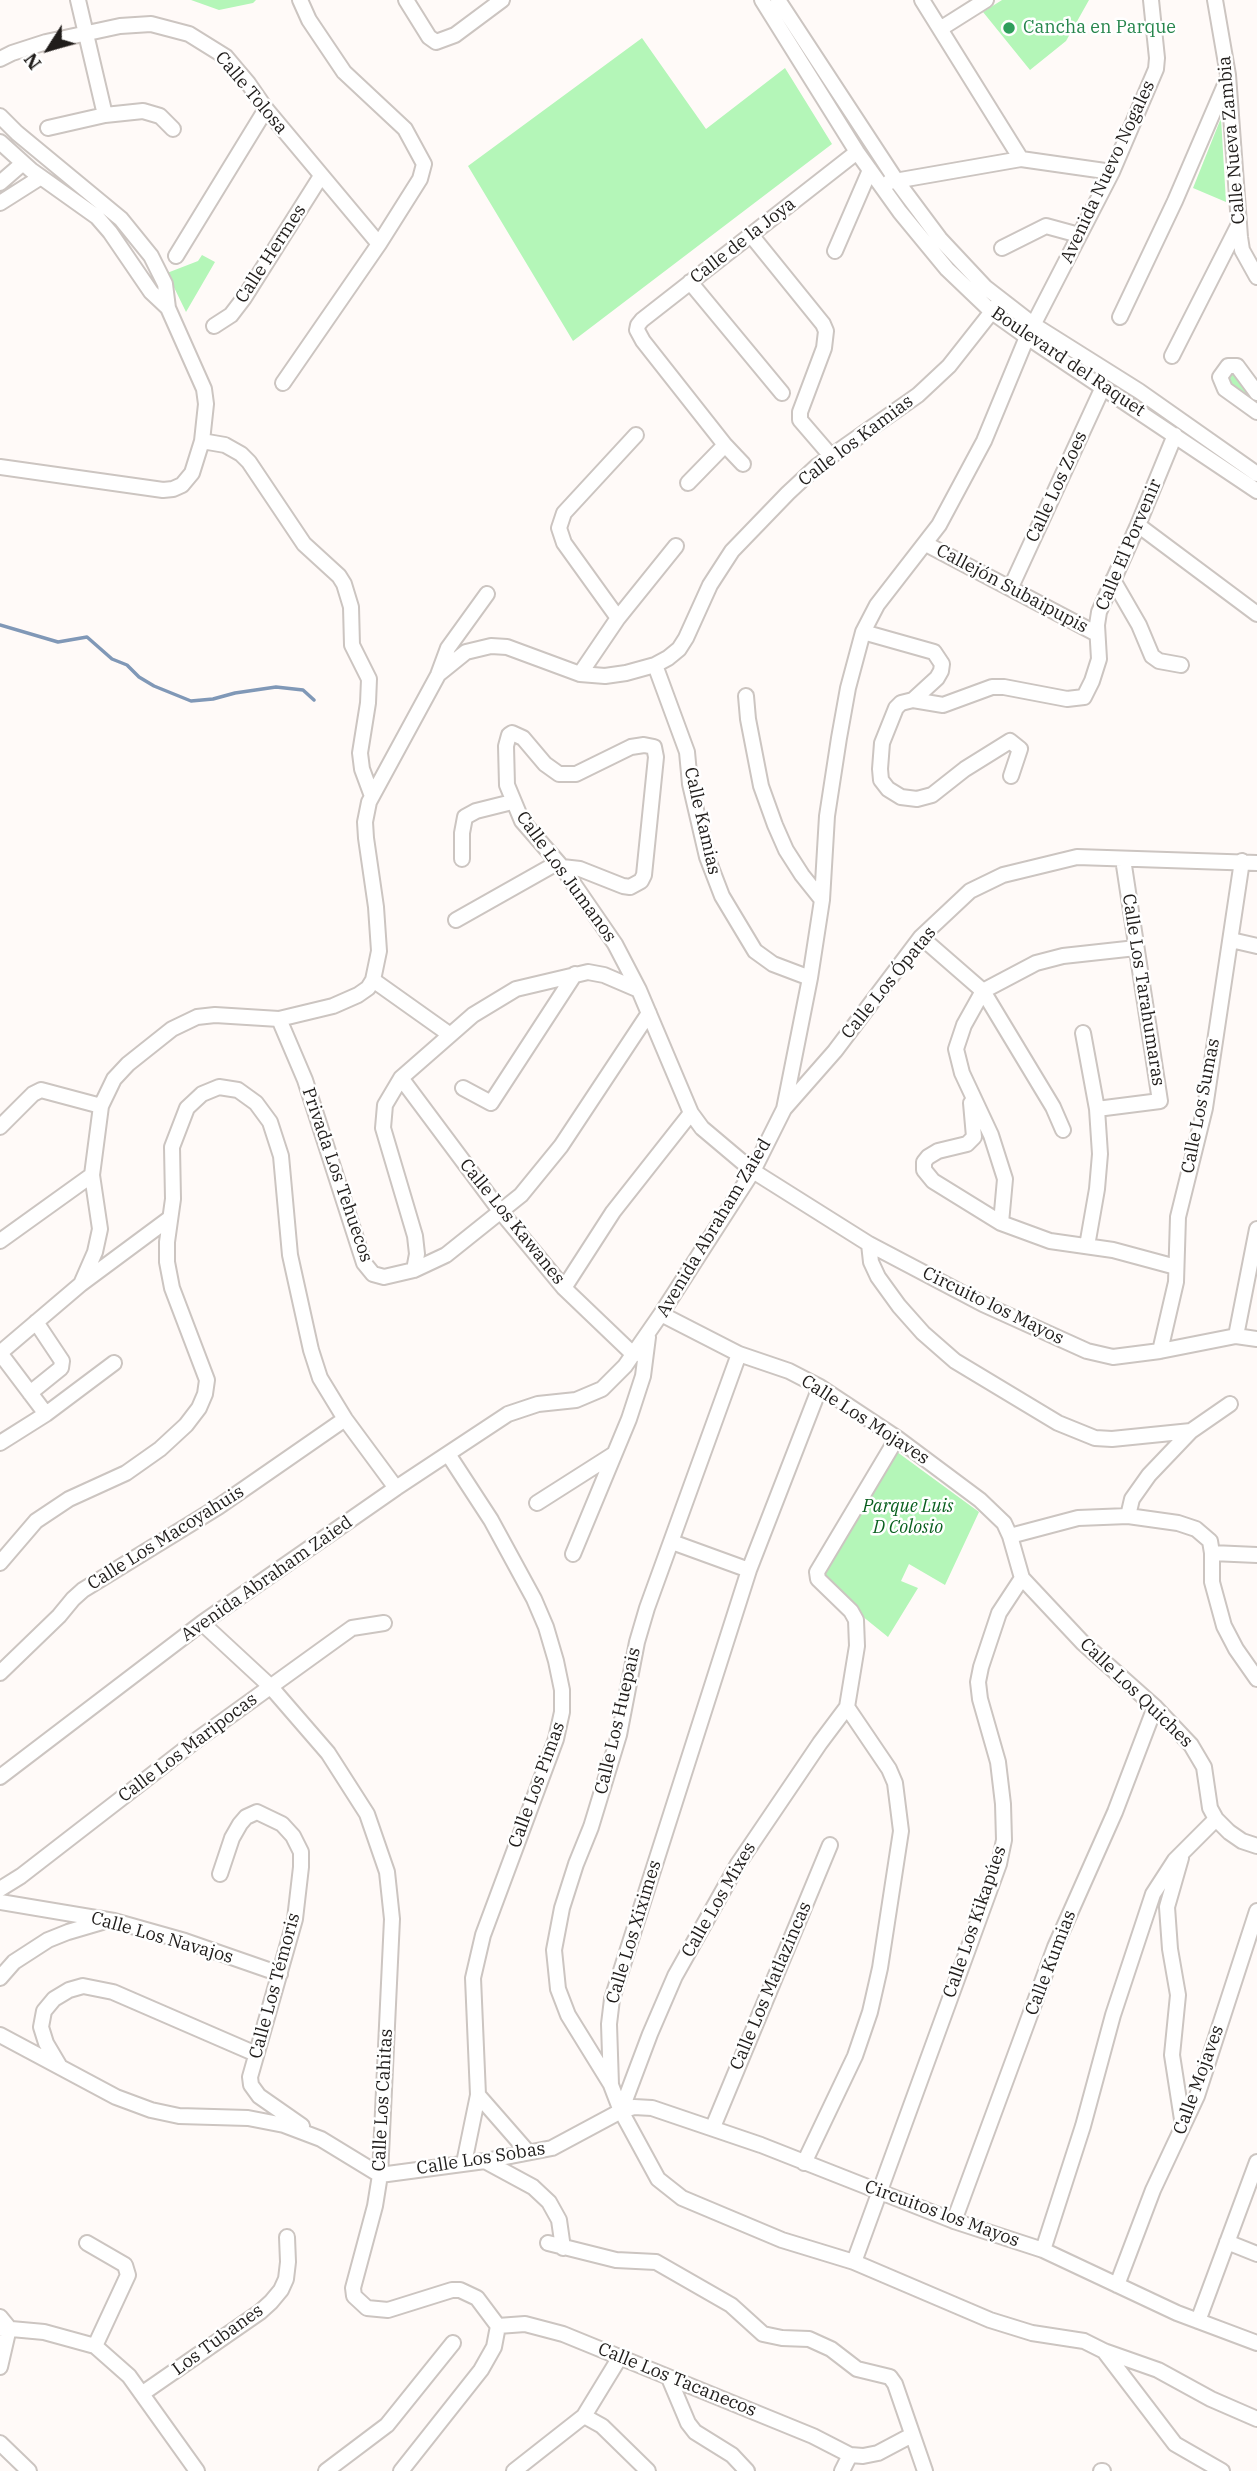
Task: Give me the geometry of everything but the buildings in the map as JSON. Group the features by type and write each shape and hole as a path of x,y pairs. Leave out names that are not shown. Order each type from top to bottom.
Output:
{"street":[{"path":"78,0 105,115"},
{"path":"283,383 379,244 420,179 424,164 405,129 344,72 309,20 300,0"},
{"path":"406,0 429,37 436,42 455,35 502,0"},
{"name":"Boulevard del Raquet","path":"762,0 857,152 947,269 1103,387 1257,491"},
{"name":"Boulevard del Raquet","path":"778,0 896,180 940,239 985,287 997,306"},
{"path":"922,0 1021,159"},
{"path":"940,29 986,0"},
{"name":"Avenida Nuevo Nogales","path":"1031,331 1112,172 1152,82 1157,58 1151,0"},
{"name":"Calle Nueva Zambia","path":"1215,0 1228,75 1238,226 1242,250 1257,277"},
{"name":"Calle Tolosa","path":"0,60 35,46 120,26 151,24 190,34 226,57 379,244"},
{"path":"1120,317 1175,201 1228,75"},
{"path":"176,256 266,109"},
{"path":"48,128 105,115 143,111 160,116 173,129"},
{"path":"0,116 121,219 151,256 165,284 168,308 204,389 206,404 202,441 192,473 182,485 173,489 163,491 0,467"},
{"path":"0,142 23,163 96,217 110,232 152,292 168,308"},
{"name":"Calle de la Joya","path":"725,445 637,330 642,320 857,152"},
{"path":"880,185 1021,159 1112,172"},
{"path":"0,183 23,163"},
{"path":"835,251 870,170"},
{"name":"Calle Hermes","path":"214,326 230,314 244,298 321,176"},
{"path":"0,203 41,177"},
{"path":"1002,248 1046,226 1079,235"},
{"path":"1172,356 1238,226"},
{"path":"751,235 826,331 824,348 800,412 800,420 831,456"},
{"path":"690,282 782,393"},
{"name":"Calle los Kamias","path":"438,675 466,652 491,646 507,647 580,674 605,676 655,666 679,649 710,585 732,551 788,493 831,456 918,395 949,366 997,306"},
{"name":"Boulevard del Raquet","path":"1031,331 1139,391 1257,474"},
{"name":"Avenida Abraham Zaied","path":"0,1777 202,1623 396,1488 508,1414 521,1408 576,1400 602,1389 634,1355 752,1171 784,1109 810,978 822,900 827,816 839,738 848,688 863,632 877,605 939,525 984,441 1031,331"},
{"path":"1257,393 1237,366 1228,366 1220,377 1225,389 1257,412"},
{"name":"Calle Los Zoes","path":"1011,587 1103,387"},
{"path":"618,618 564,543 559,528 564,513 636,435"},
{"name":"Calle El Porvenir","path":"913,701 943,705 992,687 1068,699 1084,697 1099,659 1099,612 1175,435"},
{"path":"202,441 225,445 249,462 304,544 339,576 344,584 351,607 352,645 369,679 360,753 362,769 372,796"},
{"path":"688,483 725,445 743,464"},
{"path":"1138,525 1257,614"},
{"name":"Callejón Subaipupis","path":"926,544 1097,634"},
{"path":"580,674 618,618 676,546"},
{"path":"1113,580 1139,625 1152,656 1159,661 1181,665"},
{"path":"81,1284 95,1252 100,1229 92,1175 101,1106 107,1090 121,1071 172,1029 197,1017 215,1015 279,1019 333,1006 358,995 368,988 373,980 379,951 365,822 372,796 438,675 448,648 486,594"},
{"path":"863,632 928,650 940,657 942,664 941,671 913,701 896,708 883,743 880,769 881,780 888,789 901,797 917,799 932,795 984,756 1010,741 1020,749 1011,776"},
{"name":"Calle Kamias","path":"655,666 687,752 690,784 707,857 722,896 755,951 774,964 810,978"},
{"path":"746,696 756,764 775,825 802,875 822,900"},
{"path":"456,920 559,865 580,869 623,886 630,887 641,881 644,875 655,748 649,745 631,747 576,774 559,774 545,764 518,734 510,734 506,773 512,802"},
{"name":"Calle Los Jumanos","path":"462,859 465,817 476,811 512,802 522,821 559,865 615,944 639,990 691,1113 711,1136 752,1171"},
{"name":"Calle Los Ópatas","path":"784,1109 835,1051 921,937 970,891 1003,875 1077,857 1250,862"},
{"name":"Calle Los Tarahumaras","path":"1097,1109 1160,1101 1123,859"},
{"name":"Calle Los Sumas","path":"1160,1351 1173,1297 1181,1203 1205,1108 1231,940 1250,862"},
{"path":"921,937 983,991 1053,1107 1063,1130"},
{"path":"1231,940 1257,946"},
{"path":"1136,948 1063,956 1036,963 983,991 964,1025 957,1049 974,1116 974,1137 967,1144 932,1153 924,1163 924,1170 943,1188 1001,1223 1050,1241 1121,1251 1176,1267"},
{"path":"414,1270 417,1254 415,1236 383,1128 385,1105 401,1078 473,1015 516,989 588,972 604,975 639,990"},
{"path":"463,1088 491,1104 575,974"},
{"path":"373,980 449,1034"},
{"name":"Privada Los Tehuecos","path":"279,1019 305,1080 364,1263 379,1277 414,1270 446,1255 521,1195 561,1146 649,1013"},
{"path":"1083,1033 1097,1109 1100,1169 1087,1247"},
{"name":"Calle Los Kawanes","path":"401,1078 501,1212 564,1287 634,1355"},
{"path":"967,1084 991,1135 1005,1179 1001,1223"},
{"path":"0,1563 37,1521 69,1499 126,1473 160,1449 186,1425 199,1408 207,1380 173,1287 167,1262 173,1199 172,1147 187,1108 210,1089 219,1087 238,1090 256,1103 270,1122 281,1156 290,1255 311,1350 320,1378 345,1419 396,1488"},
{"path":"0,1127 33,1094 41,1090 101,1106"},
{"path":"564,1287 613,1212 691,1113"},
{"name":"Circuito los Mayos","path":"752,1171 869,1244 983,1304 1087,1351 1113,1357 1236,1336 1257,1339"},
{"path":"0,1241 92,1175"},
{"path":"46,1413 0,1353 81,1284 170,1217"},
{"path":"1236,1336 1257,1229"},
{"path":"869,1244 871,1262 878,1277 898,1306 923,1333 955,1361 1058,1423 1095,1438 1112,1440 1191,1431"},
{"name":"Calle Los Mojaves","path":"662,1314 739,1354 789,1371 820,1387 897,1438 980,1500 1004,1523 1010,1536"},
{"path":"30,1393 61,1368 62,1362 36,1322"},
{"path":"573,1554 629,1419 643,1376 649,1332"},
{"name":"Calle Los Huepais","path":"611,2085 568,2015 558,1989 554,1950 562,1908 591,1827 619,1735 637,1642 647,1608 739,1354"},
{"path":"0,1443 114,1363"},
{"name":"Calle Los Xiximes","path":"820,1387 750,1570 615,1986 610,2011 611,2085 621,2111 658,2179 675,2194 747,2227 854,2262 990,2320 1032,2333 1084,2341 1158,2370 1211,2399 1257,2419"},
{"path":"1128,1516 1138,1488 1191,1431 1230,1404"},
{"name":"Calle Los Macoyahuis","path":"0,1672 83,1590 218,1507 345,1419"},
{"path":"804,2163 855,2056 870,2012 880,1968 900,1840 900,1804 895,1783 847,1707 857,1646 856,1620 851,1611 816,1575 897,1438"},
{"name":"Calle Los Pimas","path":"448,1454 497,1529 534,1599 546,1627 562,1690 562,1712 556,1739 505,1871 476,1958 473,1978 478,2095 464,2163"},
{"path":"537,1503 614,1454"},
{"path":"1010,1536 1078,1518 1128,1516 1178,1523 1196,1529 1210,1541 1212,1582 1224,1626 1257,1679"},
{"name":"Calle Los Quiches","path":"1010,1536 1021,1578 1083,1643 1155,1707 1199,1755 1204,1767 1210,1808 1216,1819"},
{"path":"672,1542 750,1570"},
{"path":"1212,1553 1257,1555"},
{"name":"Calle Los Kikapúes","path":"854,2262 999,1864 1004,1840 1003,1804 998,1762 980,1699 978,1682 999,1613 1021,1578"},
{"name":"Calle Los Cahitas","path":"202,1623 270,1686 328,1753 367,1814 387,1872 393,1919 380,2175 376,2206 353,2288 354,2296 360,2304 376,2310 388,2310 452,2290 460,2290 477,2298 498,2326"},
{"name":"Calle Los Maripocas","path":"0,1889 21,1876 270,1686 352,1628 384,1623"},
{"name":"Calle Los Mixes","path":"621,2111 650,2034 676,1976 733,1872 847,1707"},
{"name":"Calle Kumias","path":"954,2221 1055,1947 1115,1812 1155,1707"},
{"name":"Calle Los Témoris","path":"220,1874 232,1839 240,1824 250,1814 262,1813 282,1824 293,1836 301,1852 302,1867 295,1919 250,2077 255,2091 321,2139"},
{"path":"1043,2250 1083,2126 1113,2015 1153,1894 1162,1877 1182,1852 1216,1819 1236,1836 1257,1846"},
{"name":"Calle Los Matlazincas","path":"713,2127 830,1845"},
{"path":"1182,1852 1167,1907 1170,1949 1178,1995 1172,2055 1183,2126"},
{"name":"Calle Los Navajos","path":"0,1902 114,1920 280,1974"},
{"name":"Calle Mojaves","path":"1116,2285 1153,2190 1197,2096 1257,1911"},
{"path":"0,1978 14,1962 48,1940 83,1926 114,1920"},
{"path":"61,2068 46,2043 41,2027 44,2011 54,1999 83,1986 114,1992 256,2054"},
{"path":"0,2035 116,2097 151,2110 179,2116 266,2121 284,2125 321,2139 380,2175"},
{"path":"478,2095 527,2151"},
{"name":"Circuitos los Mayos","path":"621,2111 634,2107 652,2108 713,2127 954,2221 1043,2250 1198,2321 1257,2343"},
{"name":"Calle Los Sobas","path":"380,2175 485,2161 541,2150 563,2144 621,2111"},
{"path":"485,2161 533,2187 549,2202 559,2220 563,2248"},
{"path":"1198,2321 1257,2162"},
{"name":"Los Tubanes","path":"143,2393 271,2302 286,2279 287,2237"},
{"path":"1227,2242 1257,2254"},
{"path":"87,2243 120,2261 128,2270 95,2346"},
{"path":"548,2243 615,2260 656,2262 731,2305 763,2334 810,2339 857,2369 883,2374 893,2381 925,2471"},
{"path":"0,2367 3,2324 95,2346 119,2365 143,2393 193,2468"},
{"name":"Calle Los Tacanecos","path":"498,2326 525,2324 563,2334 813,2436 850,2455"},
{"path":"401,2471 481,2370 494,2347 498,2326"},
{"path":"326,2471 387,2425 453,2343"},
{"path":"1104,2351 1175,2444 1222,2471"},
{"path":"519,2470 584,2416 620,2357"},
{"path":"669,2378 688,2423 695,2432 732,2455 747,2471"},
{"path":"584,2416 602,2426 648,2471"},
{"path":"842,2471 850,2455 878,2453 912,2435"},
{"path":"0,2443 29,2471"}],"green space":[{"path":"191,0 256,0 253,3 219,10"},
{"path":"1002,0 1089,0 1066,41 1030,70 983,12"},
{"path":"642,38 706,129 785,68 832,144 573,341 468,166"},
{"path":"1221,118 1226,202 1193,188"},
{"path":"202,255 215,262 186,312 167,273 198,261"},
{"path":"1238,371 1257,399 1257,410 1226,383 1231,373"},
{"name":"Parque Luis D Colosio","path":"893,1449 979,1512 945,1585 909,1564 901,1581 918,1588 888,1637 851,1607 821,1573"}],"waterway":[{"path":"0,625 58,642 87,637 112,659 127,665 139,677 191,701 276,687 303,690 314,700"}],"place":[{"name":"Cancha en Parque","path":"1009,28"}]}
